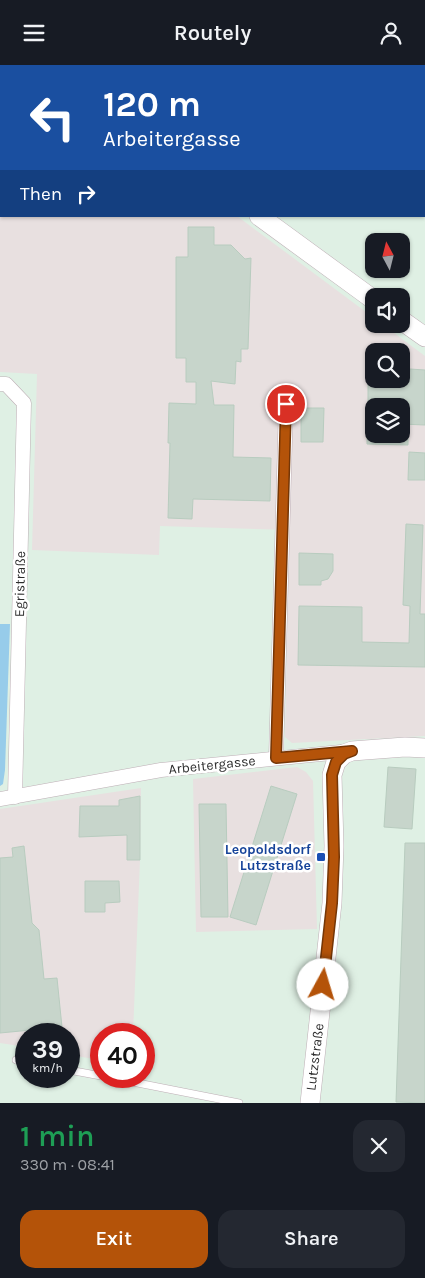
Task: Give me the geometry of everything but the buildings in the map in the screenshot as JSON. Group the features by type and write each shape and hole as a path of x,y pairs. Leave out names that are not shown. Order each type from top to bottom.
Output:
{"street":[{"path":"260,217 365,293"},
{"path":"410,326 425,337"},
{"name":"Egristraße","path":"0,384 6,384 24,403 15,797"},
{"path":"276,758 286,404"},
{"name":"Arbeitergasse","path":"0,799 161,770 352,751 406,747 425,748"},
{"name":"Lutzstraße","path":"310,1103 332,903 334,846 332,775 336,762 344,754 352,751"}],"lane":[{"path":"155,1087 239,1103"}],"shaded area":[{"path":"0,217 238,217 365,311 365,333 394,333 408,343 365,343 365,388 410,388 410,345 425,356 425,736 292,743 285,737 289,530 160,526 159,555 32,550 37,374 0,372"},
{"path":"0,624 10,624 5,770 3,784 0,786"},
{"path":"297,767 306,772 313,781 317,929 196,932 193,779"},
{"path":"141,788 133,1023 90,1023 90,1058 80,1057 80,1023 15,1023 15,1045 0,1043 0,809"}],"place":[{"name":"Leopoldsdorf Lutzstraße","path":"321,857"}],"route":[{"path":"286,404 276,758 352,751 344,754 336,762 332,775 334,857 332,903 323,985"}]}
